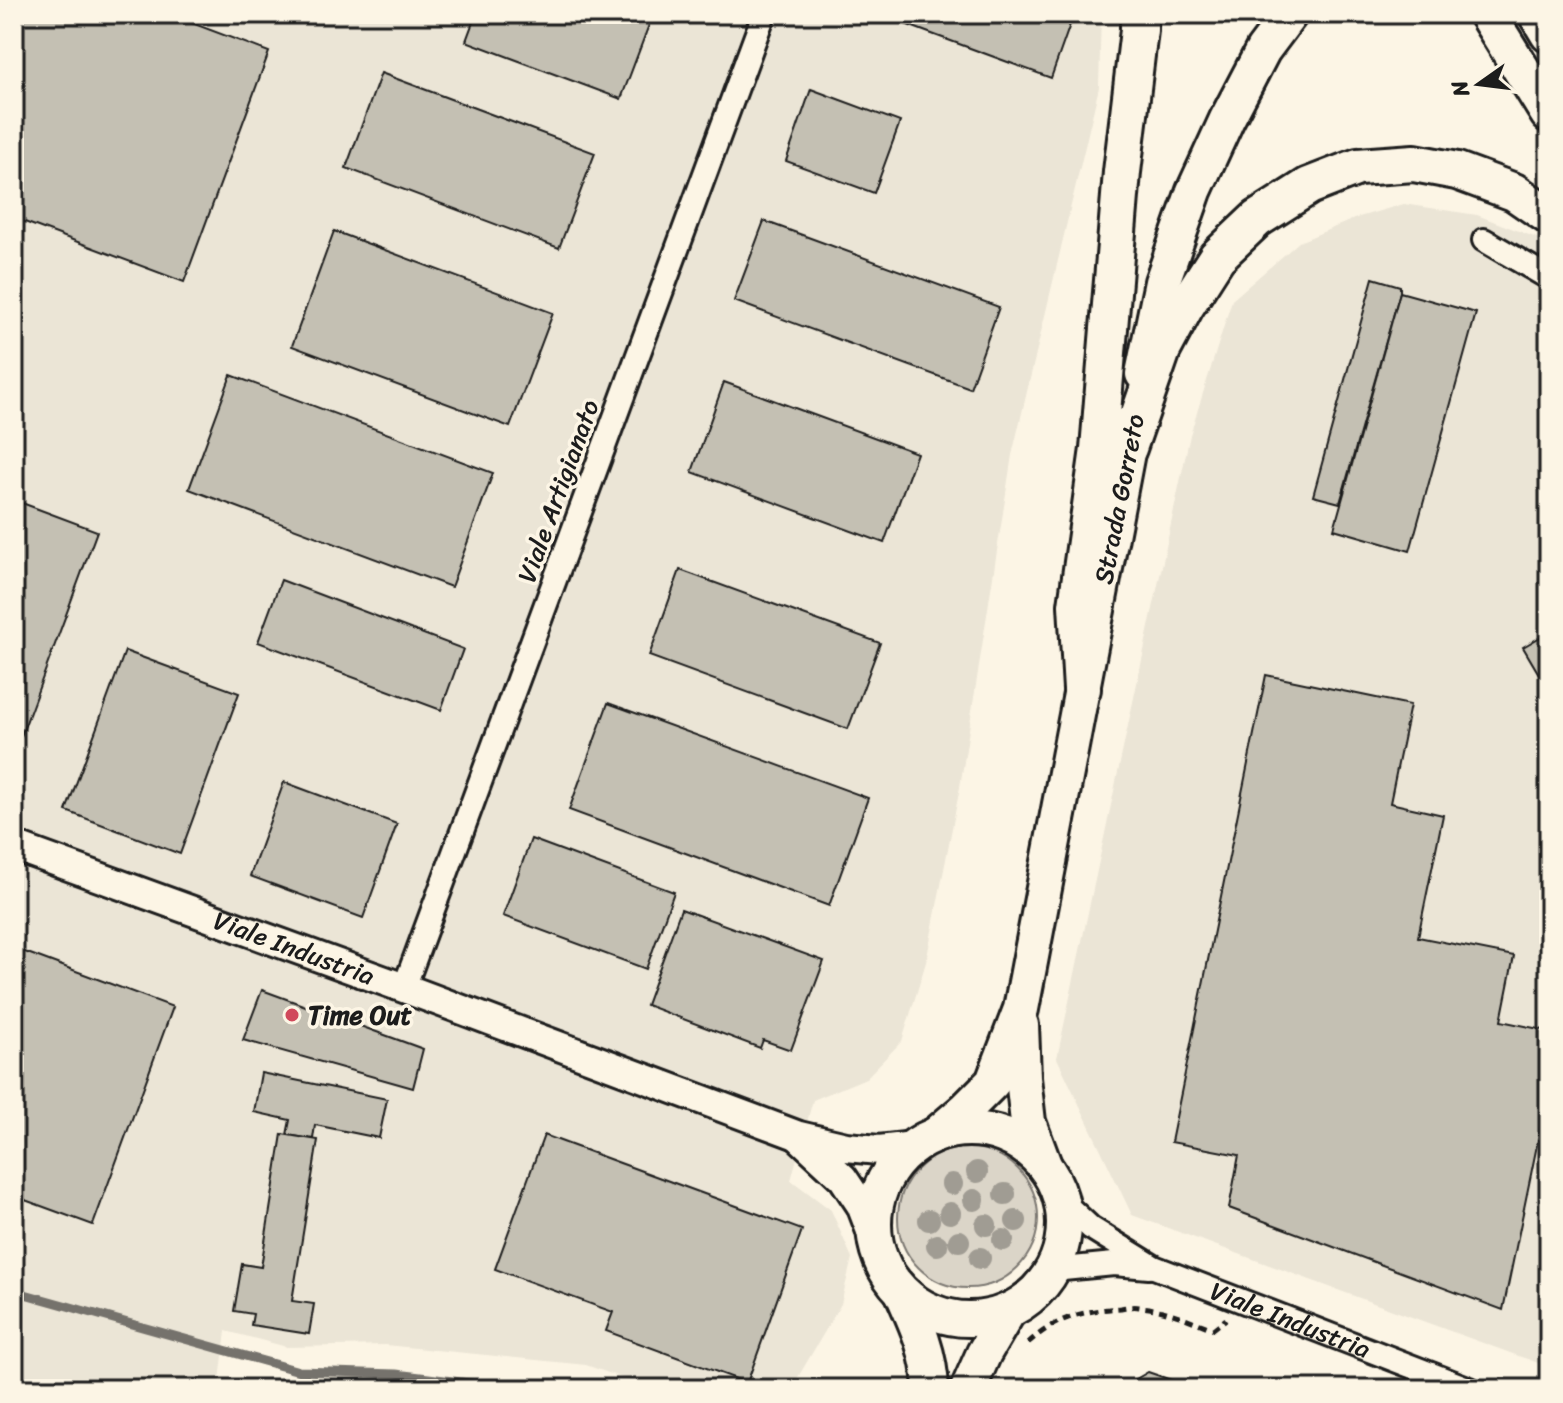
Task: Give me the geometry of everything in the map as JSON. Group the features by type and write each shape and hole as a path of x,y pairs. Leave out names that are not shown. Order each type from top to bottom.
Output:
{"highway":[{"path":"1082,689 1077,605 1099,449 1122,172 1139,14"},
{"path":"1487,14 1549,114"},
{"path":"1537,14 1549,34"},
{"path":"1128,448 1162,350 1217,257 1257,219 1309,186 1358,167 1414,163 1457,171 1514,192 1549,216"}],"main road":[{"name":"Strada Gorreto","path":"925,1140 965,1110 993,1082 1021,1009 1162,282 1194,191 1227,119 1263,50 1290,14"},
{"name":"Strada Gorreto","path":"1021,1009 1028,1122 1044,1165"},
{"path":"903,1294 926,1310 953,1319 981,1320 1008,1312 1034,1295 1053,1270 1062,1248 1065,1224 1062,1201 1044,1165 1022,1145 995,1132 966,1128 925,1140 894,1164 881,1187 873,1212 874,1239 884,1269 903,1294 923,1339 931,1372 931,1389"},
{"path":"968,1389 1008,1312"}],"street":[{"name":"Viale Artigianato","path":"404,988 764,14"},
{"path":"1484,240 1549,278"},
{"name":"Viale Industria","path":"14,846 799,1136 879,1150 925,1140"},
{"name":"Viale Industria","path":"799,1136 843,1178 861,1205 874,1239"},
{"name":"Viale Industria","path":"1062,1201 1091,1228 1154,1267 1470,1389"},
{"name":"Viale Industria","path":"1053,1270 1114,1264 1154,1267"}],"path":[{"path":"1019,1350 1040,1332 1073,1315 1140,1307 1173,1314 1213,1329 1247,1303"}],"shaded area":[{"path":"14,14 1101,14 1099,87 1012,455 960,787 926,962 902,1041 866,1078 813,1100 791,1180 831,1210 852,1258 841,1304 791,1389 653,1389 586,1365 385,1345 287,1347 226,1331 219,1389 14,1389"},
{"path":"1404,204 1477,215 1542,240 1549,256 1549,1367 1132,1215 1057,1058 1190,435 1232,300 1299,242 1359,217"},
{"path":"968,1148 995,1154 1017,1169 1032,1191 1038,1218 1032,1245 1017,1267 995,1282 968,1288 941,1282 919,1267 904,1245 898,1218 904,1191 919,1169 941,1154"}],"building":[{"path":"14,14 168,14 269,52 184,282 14,218"},
{"path":"476,14 653,14 621,99 466,41"},
{"path":"878,14 1069,14 1073,16 1051,78"},
{"path":"381,73 595,153 559,248 346,168"},
{"path":"811,89 900,122 874,193 786,161"},
{"path":"764,221 999,307 970,388 734,301"},
{"path":"334,231 553,313 510,427 292,346"},
{"path":"1373,278 1400,286 1400,292 1340,503 1313,496"},
{"path":"1400,292 1476,313 1410,551 1334,529"},
{"path":"231,375 493,473 451,587 189,489"},
{"path":"724,382 917,453 884,543 692,472"},
{"path":"14,500 97,531 14,755"},
{"path":"680,570 880,643 848,729 649,656"},
{"path":"281,580 463,649 441,710 258,642"},
{"path":"1549,632 1549,691 1523,647"},
{"path":"125,651 239,693 180,854 66,811"},
{"path":"1266,675 1410,705 1390,803 1443,815 1418,937 1514,956 1501,1021 1549,1031 1549,1087 1503,1310 1229,1208 1239,1155 1171,1142"},
{"path":"608,703 868,798 829,906 569,810"},
{"path":"284,782 397,824 363,918 250,876"},
{"path":"531,839 674,892 646,969 503,916"},
{"path":"681,909 824,961 791,1050 763,1040 760,1048 646,1005"},
{"path":"14,948 173,1007 93,1225 14,1196"},
{"name":"Time Out","path":"262,990 423,1049 413,1088 243,1040"},
{"path":"261,1073 387,1099 379,1138 315,1125 313,1139 287,1135 290,1120 254,1112"},
{"path":"282,1134 318,1140 292,1301 314,1304 309,1334 251,1325 253,1314 234,1311 242,1264 261,1267"},
{"path":"544,1135 802,1230 747,1383 606,1331 613,1312 495,1269"},
{"path":"1148,1372 1197,1389 1119,1389"}],"waterway":[{"path":"14,1291 299,1371 396,1374 502,1389"}],"place":[{"name":"Time Out","path":"292,1015"}]}
